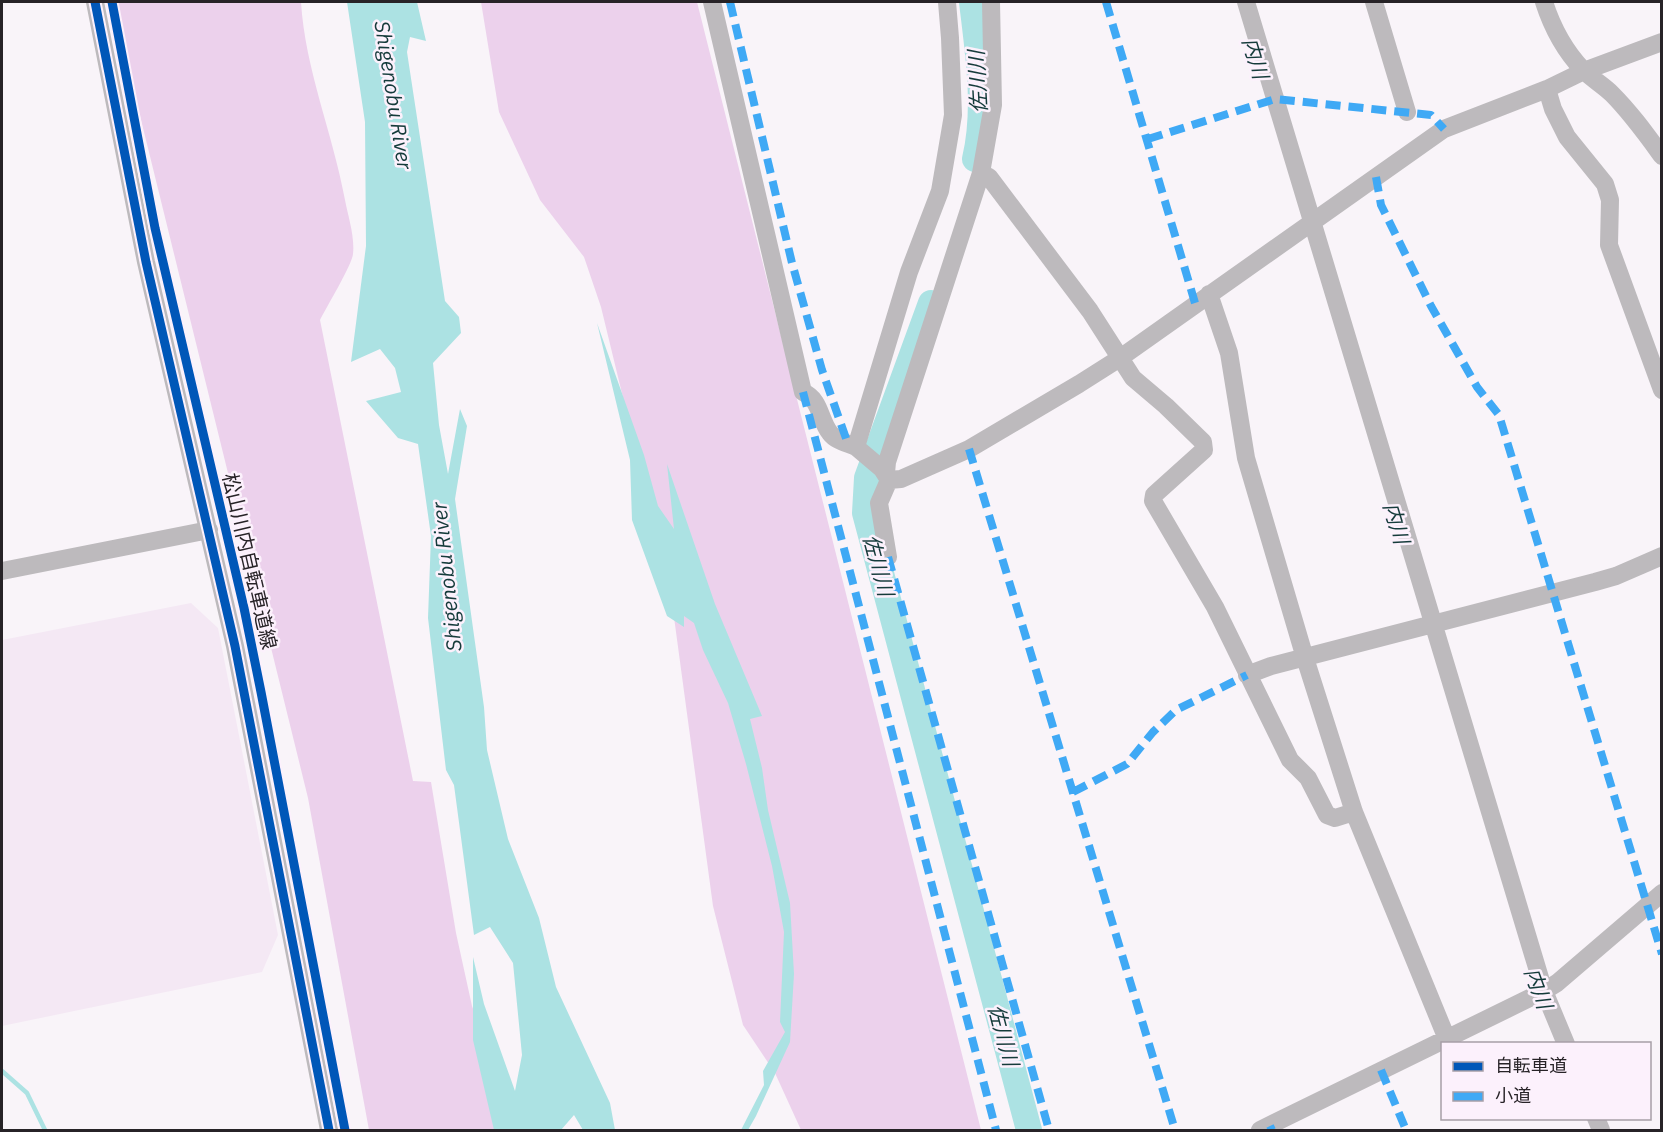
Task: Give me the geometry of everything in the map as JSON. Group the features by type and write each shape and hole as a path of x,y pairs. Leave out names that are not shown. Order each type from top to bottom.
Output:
{"street":[{"path":"95,2 146,262 235,646 329,1131"},
{"path":"712,2 803,393 812,396 831,433 837,439 859,449 885,474 901,479 969,449 1120,358 1444,129 1547,89 1584,71 1662,42"},
{"path":"859,449 909,272 940,191 953,115 947,2"},
{"path":"888,557 879,503 887,462 981,173 993,105 991,2"},
{"path":"1246,2 1544,991 1565,1042"},
{"path":"1374,2 1407,112"},
{"path":"1544,2 1557,35 1584,71 1610,92 1628,111 1662,156"},
{"path":"1547,89 1552,109 1567,137 1605,184 1610,200 1609,245 1662,390"},
{"path":"981,173 989,177 1039,242 1090,311 1133,378 1203,442 1204,450 1154,495 1153,501 1215,607 1290,760 1312,784 1327,815 1335,818 1354,812"},
{"path":"1209,294 1229,352 1246,458 1305,658 1354,812 1447,1039"},
{"path":"2,571 208,530"},
{"path":"1247,675 1616,576 1662,556"},
{"path":"1260,1131 1544,991 1557,983 1662,893"}],"shaded area":[{"path":"112,2 301,2 308,52 340,175 353,241 352,260 320,320 413,781 431,782 456,933 472,1006 517,1130 369,1130 308,798"},
{"path":"481,2 697,2 981,1130 801,1130 775,1073 743,1025 713,906 671,595 601,307 584,257 540,200 499,112"},
{"path":"191,603 218,628 278,935 262,972 2,1026 2,640"}],"water":[{"name":"Shigenobu River","path":"347,2 417,2 426,41 410,37 407,52 445,301 459,317 461,333 433,363 439,425 448,474 460,409 467,426 455,499 484,707 487,750 508,839 539,918 556,987 610,1103 615,1130 583,1130 574,1115 561,1130 494,1130 473,1040 473,957 484,1004 515,1091 522,1055 513,963 490,927 474,935 454,785 446,770 428,618 431,536 418,444 398,438 366,401 401,392 395,368 380,349 351,362 366,246 365,122"},
{"path":"597,323 644,455 658,506 674,529 667,464 715,604 762,716 750,719 790,903 794,974 790,1042 748,1130 741,1130 764,1085 763,1071 785,1032 780,1022 784,932 772,866 728,703 703,650 694,623 684,616 684,627 667,616 632,520 630,460"}],"waterway":[{"name":"佐川川","path":"972,2 981,101 979,140 975,159"},
{"name":"佐川川","path":"931,303 867,478 865,513 1029,1130"},
{"path":"2,1071 27,1093 45,1130"}],"marked path":[{"path":"730,2 792,263 822,370 848,444"},
{"path":"1106,2 1195,303"},
{"path":"1148,139 1275,99 1431,115 1444,129"},
{"path":"1376,177 1381,205 1431,306 1477,387 1499,415 1662,954"},
{"path":"803,392 996,1130"},
{"path":"969,449 1175,1130"},
{"path":"888,557 1049,1130"},
{"path":"1073,792 1127,764 1153,732 1176,710 1247,675"},
{"path":"1381,1070 1406,1130"},
{"path":"1270,1126 1272,1130"}],"cycle path":[{"path":"95,2 146,262 235,646 329,1130"},
{"name":"松山川内自転車道線","path":"112,2 155,228 244,608 345,1130"}],"water label":[{"name":"内川","path":"1256,58"},
{"name":"内川","path":"1397,523"},
{"name":"内川","path":"1539,988"}]}
